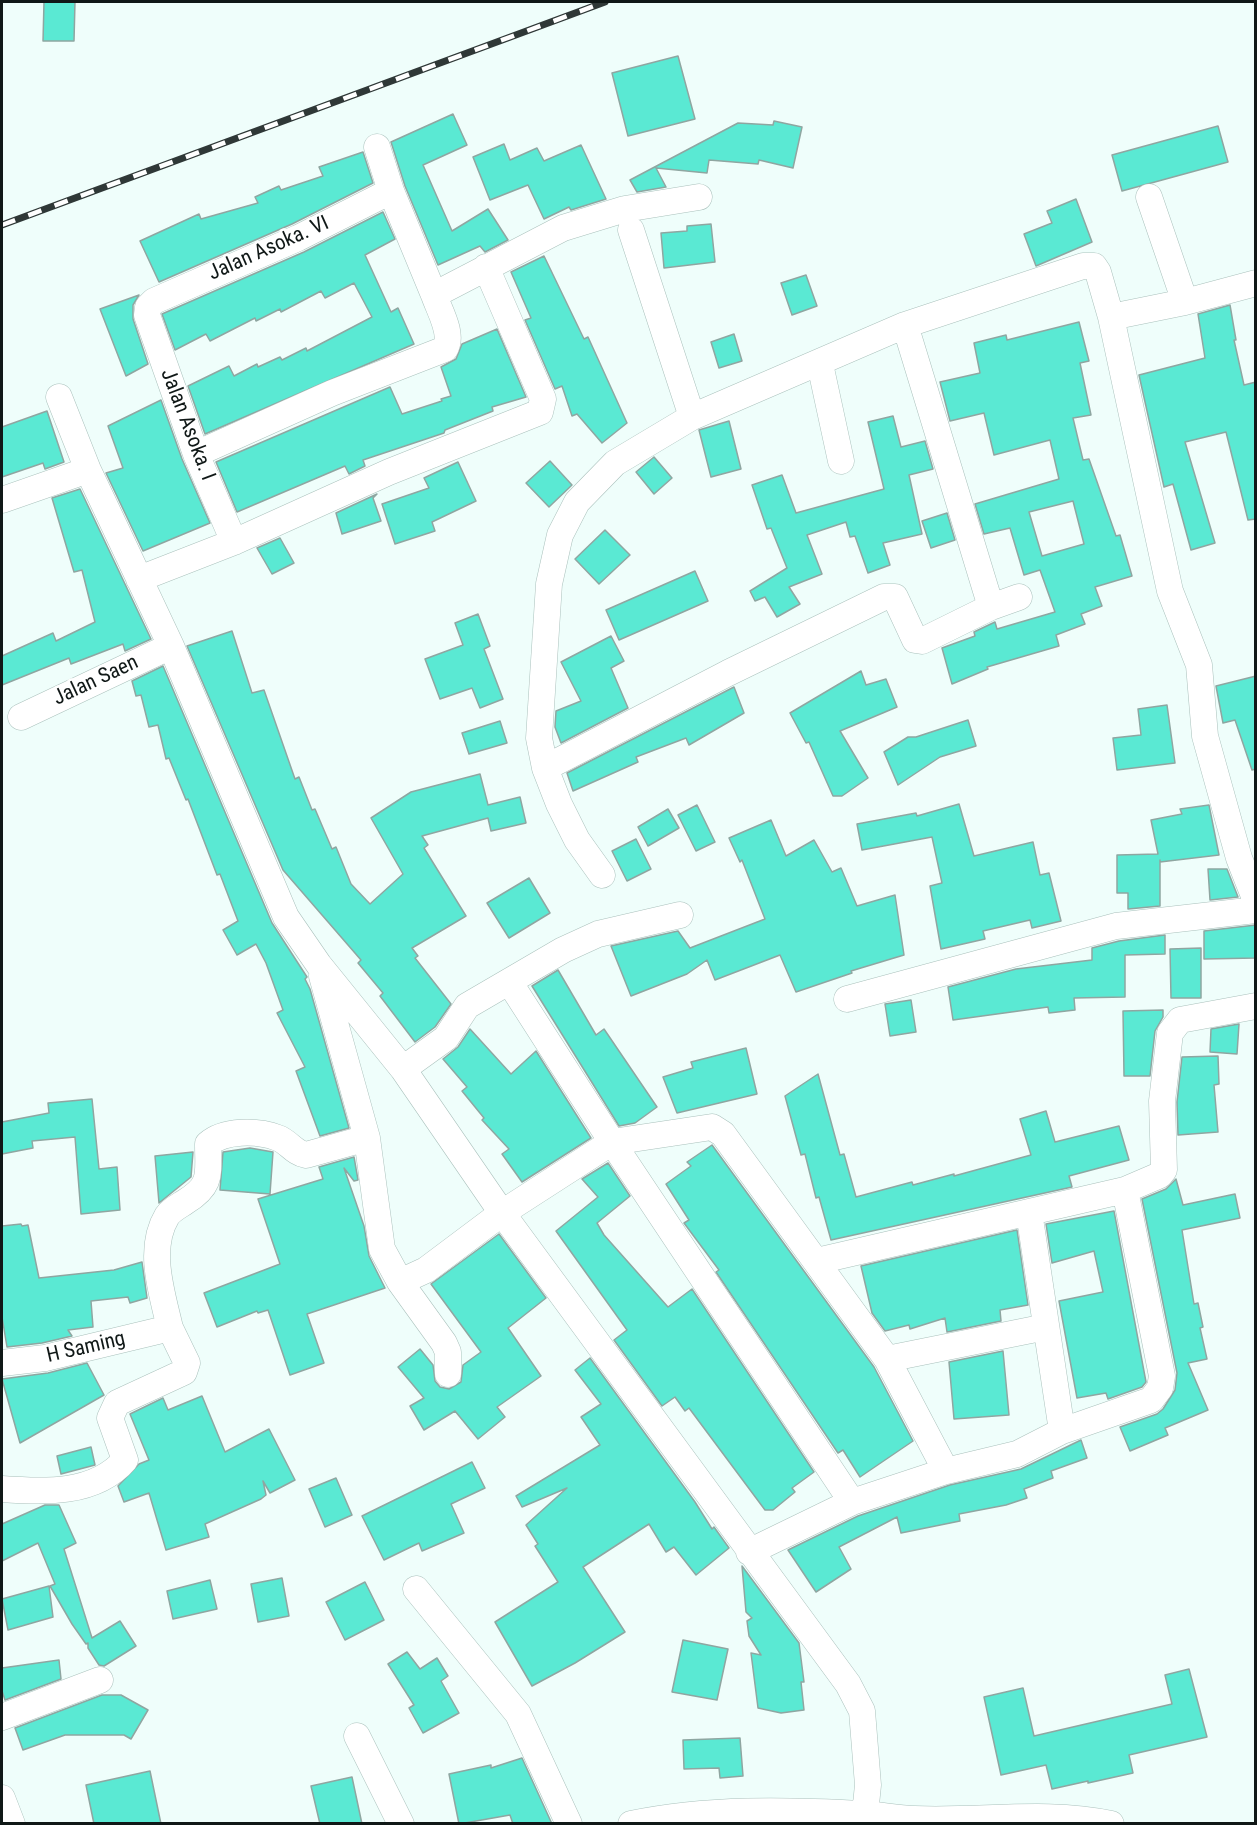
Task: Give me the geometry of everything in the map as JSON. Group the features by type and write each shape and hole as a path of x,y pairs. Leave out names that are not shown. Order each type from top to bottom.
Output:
{"street":[{"path":"196,454 332,393 445,349 448,343 447,331 391,191 376,147"},
{"name":"Jalan Asoka. VI","path":"148,307 154,301 298,238 391,191"},
{"path":"434,295 563,228 625,209 699,197"},
{"path":"1149,197 1185,302"},
{"path":"631,230 692,417"},
{"path":"602,875 577,840 545,768 539,738 549,584 560,535 577,502 615,463 692,417 820,364 905,325 1083,266 1094,266 1098,272 1111,317 1170,591 1199,666 1205,736 1239,858 1256,901"},
{"path":"139,579 234,542 389,472 540,412 543,399 486,267"},
{"path":"1111,317 1185,302 1256,283"},
{"name":"Jalan Asoka. I","path":"148,307 147,315 196,454 234,542"},
{"path":"905,325 991,607"},
{"path":"820,364 841,461"},
{"path":"59,397 87,470 171,646 286,917 319,965 403,1069 502,1213 848,1684 861,1711 868,1785 865,1814"},
{"path":"2,500 87,470"},
{"path":"545,768 728,672 884,597 895,597 915,640 922,641 991,607 1019,597"},
{"name":"Jalan Saen","path":"21,717 171,646"},
{"path":"848,999 1116,926 1256,910"},
{"path":"403,1069 446,1038 468,1006 563,950 597,934 680,915"},
{"path":"319,965 367,1138 382,1249 400,1282 444,1342 448,1352 448,1374"},
{"path":"510,983 612,1142 852,1502"},
{"path":"817,1261 1125,1190 1160,1175 1164,1170 1162,1101 1170,1033 1173,1027 1180,1020 1256,1006"},
{"path":"400,1282 426,1270 502,1213 612,1142 712,1127 723,1134 887,1359 946,1471"},
{"path":"2,1489 38,1491 72,1488 101,1480 117,1470 125,1460 110,1418 117,1403 184,1372 187,1363 171,1328 158,1277 159,1234 168,1213 199,1193 207,1184 208,1144 218,1135 255,1133 278,1138 298,1153 306,1155 367,1138"},
{"path":"749,1552 852,1502 946,1471 1017,1454 1062,1431 1151,1400 1160,1388 1162,1376 1125,1190"},
{"path":"1029,1212 1062,1431"},
{"path":"887,1359 1046,1327"},
{"name":"H Saming","path":"2,1363 45,1358 171,1328"},
{"path":"416,1589 518,1714 569,1824"},
{"path":"2,1717 100,1680"},
{"path":"357,1736 401,1824"},
{"path":"837,1814 868,1785"},
{"path":"2,1798 12,1824"},
{"path":"631,1824 675,1815 736,1811 865,1814 914,1819 1080,1819 1111,1824"}],"building":[{"path":"44,2 75,2 74,41 43,41"},
{"path":"678,56 695,119 628,136 612,73"},
{"path":"453,114 467,145 423,165 452,231 488,209 508,240 485,252 480,246 438,265 405,186 391,142"},
{"path":"774,121 802,127 793,168 759,160 758,164 709,160 707,173 656,168 666,187 637,192 630,180 738,123 773,125"},
{"path":"1218,126 1228,162 1122,191 1112,155"},
{"path":"504,144 510,160 537,148 544,161 581,145 606,199 571,210 569,207 544,219 528,185 490,200 473,157"},
{"path":"363,152 373,183 292,224 159,282 140,241 199,214 201,219 258,203 255,197 279,186 281,190 323,176 319,167"},
{"path":"1076,199 1092,242 1036,266 1024,234 1052,223 1047,211"},
{"path":"383,212 395,239 365,255 391,312 398,308 414,344 205,434 188,386 229,366 234,376 257,364 258,367 280,357 282,360 306,348 307,351 372,317 354,283 325,298 321,291 281,312 280,309 256,321 255,318 210,341 206,334 175,350 162,314 304,252"},
{"path":"711,224 715,262 664,268 661,233 687,231 687,226"},
{"path":"544,256 584,339 588,337 627,423 602,443 577,414 572,416 562,386 555,389 525,320 531,318 511,272"},
{"path":"806,275 817,306 792,315 781,283"},
{"path":"139,295 133,305 133,319 148,364 126,376 100,309"},
{"path":"1230,305 1236,340 1234,340 1244,385 1256,382 1256,519 1248,520 1226,432 1185,442 1215,543 1191,550 1173,484 1164,487 1139,375 1205,358 1198,314"},
{"path":"1079,322 1089,361 1080,363 1091,415 1073,418 1083,460 1089,459 1116,536 1120,535 1132,576 1095,587 1102,606 1081,614 1085,624 1056,635 1059,646 987,667 988,669 952,684 942,648 975,636 974,632 995,622 997,629 1055,612 1040,570 1024,575 1010,528 984,534 975,504 1059,479 1050,440 994,455 984,413 950,421 940,382 980,373 974,343 1006,335 1007,340","holes":["1073,501 1084,544 1042,556 1029,512"]},
{"path":"497,329 526,397 492,407 493,411 445,430 444,433 363,460 365,466 349,474 345,466 237,512 216,462 390,387 402,414 442,401 441,399 451,396 441,367 456,359 462,344"},
{"path":"734,334 742,361 719,368 711,342"},
{"path":"161,400 182,459 210,523 143,551 106,473 123,468 108,426"},
{"path":"47,411 64,462 45,469 43,463 2,477 2,427"},
{"path":"893,416 901,447 925,441 933,469 909,475 922,534 883,543 890,565 868,573 855,536 850,537 846,522 807,535 822,574 789,587 800,604 777,617 765,597 755,601 750,591 787,568 771,528 767,529 752,485 782,475 796,513 884,489 868,422"},
{"path":"729,421 741,469 711,477 699,430"},
{"path":"654,457 672,478 654,494 636,472"},
{"path":"550,461 572,485 549,507 526,483"},
{"path":"458,462 476,501 432,522 435,531 395,544 382,504 429,488 424,478"},
{"path":"80,489 151,639 125,651 123,644 71,664 69,658 2,685 2,656 53,633 56,641 95,622 82,570 74,572 52,498"},
{"path":"377,494 373,498 381,521 342,534 336,513"},
{"path":"947,513 955,540 931,548 922,521"},
{"path":"605,530 630,555 599,584 575,559"},
{"path":"280,538 294,563 272,574 257,548"},
{"path":"695,571 708,601 619,640 606,610"},
{"path":"478,614 490,646 484,649 503,699 480,708 472,688 440,699 425,659 463,645 455,623"},
{"path":"232,631 252,693 264,690 295,779 299,777 312,810 315,809 332,849 336,847 351,884 370,904 403,874 371,818 411,792 480,774 488,805 520,797 526,823 491,831 488,818 422,836 428,845 424,848 466,916 412,948 418,956 415,958 451,1004 435,1027 415,1042 380,996 383,993 358,963 361,960 283,870 187,646"},
{"path":"611,636 624,661 611,668 628,708 561,743 555,727 556,711 581,701 561,662"},
{"path":"163,666 272,923 307,977 305,979 310,989 349,1128 320,1136 296,1071 305,1067 277,1013 283,1010 266,963 256,944 237,955 223,930 238,921 220,874 217,875 188,799 186,800 169,758 166,759 158,725 149,727 141,695 136,696 132,681"},
{"path":"861,671 866,685 886,679 897,707 840,731 868,778 842,796 833,796 809,742 806,743 790,713"},
{"path":"1256,676 1256,769 1252,770 1235,720 1223,723 1216,686"},
{"path":"734,687 744,713 689,745 686,738 636,757 638,762 573,791 567,773"},
{"path":"1167,705 1175,763 1117,770 1113,738 1141,735 1138,709"},
{"path":"968,720 976,746 940,757 898,785 884,752 908,737 916,737"},
{"path":"500,721 507,743 469,754 462,733"},
{"path":"959,804 974,856 1033,842 1040,875 1049,873 1061,921 1032,928 1030,920 983,931 985,939 941,949 930,886 942,883 932,837 862,850 857,824 916,813 917,816"},
{"path":"697,805 715,842 696,851 678,815"},
{"path":"1209,805 1219,855 1160,862 1160,906 1128,909 1128,893 1117,893 1117,855 1158,854 1151,820 1182,814 1180,809"},
{"path":"668,809 679,828 648,846 638,827"},
{"path":"771,820 786,856 814,840 832,872 841,868 857,906 895,895 904,955 851,971 852,973 796,992 780,955 715,980 707,960 687,974 631,996 611,946 678,931 690,948 765,919 742,860 740,862 729,838"},
{"path":"636,839 651,869 627,881 612,851"},
{"path":"1208,869 1227,869 1238,897 1210,900"},
{"path":"529,878 550,913 509,938 487,903"},
{"path":"1256,925 1256,958 1204,959 1204,931"},
{"path":"1165,935 1165,954 1125,955 1125,997 1074,998 1075,1010 1049,1013 1048,1007 953,1020 948,987 1016,969 1092,960 1092,948 1119,941"},
{"path":"1201,948 1201,998 1171,998 1170,949"},
{"path":"558,970 596,1035 604,1029 657,1107 635,1123 619,1126 532,986"},
{"path":"911,1000 916,1032 890,1036 885,1004"},
{"path":"1163,1010 1163,1017 1155,1031 1150,1076 1124,1076 1123,1011"},
{"path":"1239,1024 1237,1054 1210,1052 1211,1029"},
{"path":"470,1029 511,1074 536,1051 591,1138 522,1182 502,1154 509,1149 482,1120 484,1118 462,1091 467,1087 443,1059 458,1047"},
{"path":"746,1048 757,1094 677,1113 663,1077 693,1068 691,1062"},
{"path":"1218,1056 1219,1084 1214,1085 1218,1132 1178,1135 1177,1102 1182,1057"},
{"path":"818,1074 840,1155 844,1154 856,1197 912,1182 913,1185 954,1174 954,1176 1031,1155 1020,1119 1046,1111 1055,1142 1119,1126 1129,1160 1069,1176 1072,1187 831,1240 819,1197 816,1198 805,1154 801,1155 785,1096"},
{"path":"92,1099 99,1169 117,1167 120,1210 81,1214 75,1137 32,1141 33,1148 2,1154 2,1122 49,1113 48,1103"},
{"path":"712,1145 874,1367 913,1441 860,1477 843,1450 838,1453 716,1272 719,1270 684,1223 689,1220 666,1184 691,1166 687,1162"},
{"path":"250,1148 273,1152 270,1194 220,1190 223,1152"},
{"path":"193,1152 191,1177 159,1203 155,1156"},
{"path":"354,1157 358,1180 354,1181 344,1168 364,1226 369,1256 385,1288 307,1314 324,1363 290,1375 268,1310 258,1313 257,1311 217,1327 204,1293 280,1264 258,1199 323,1179 319,1167"},
{"path":"608,1163 630,1196 597,1223 604,1235 668,1307 692,1289 814,1472 792,1488 795,1492 773,1510 765,1510 689,1408 685,1411 675,1397 662,1406 614,1340 627,1330 556,1231 598,1197 582,1179"},
{"path":"1176,1179 1183,1205 1235,1194 1240,1218 1182,1230 1194,1304 1198,1303 1203,1327 1200,1328 1207,1359 1188,1363 1208,1410 1165,1428 1168,1435 1130,1451 1120,1427 1157,1414 1175,1390 1177,1373 1142,1199 1166,1189"},
{"path":"1114,1211 1146,1382 1142,1387 1108,1399 1106,1393 1077,1398 1059,1301 1103,1292 1094,1251 1052,1263 1046,1224"},
{"path":"21,1224 22,1226 28,1225 39,1278 114,1270 142,1262 147,1298 130,1303 128,1297 91,1301 93,1327 68,1330 72,1336 42,1343 7,1347 2,1317 2,1226"},
{"path":"1017,1230 1028,1305 1000,1310 1001,1321 947,1332 945,1318 910,1329 909,1325 885,1331 872,1313 861,1266"},
{"path":"499,1234 546,1298 508,1328 541,1376 497,1407 505,1417 478,1439 455,1411 424,1430 410,1406 424,1398 398,1367 420,1349 433,1365 435,1381 440,1387 449,1389 461,1382 463,1365 481,1352 431,1284"},
{"path":"1003,1351 1009,1415 954,1419 949,1362"},
{"path":"590,1358 695,1502 712,1529 714,1527 729,1548 696,1575 674,1547 666,1552 649,1524 583,1567 625,1632 532,1686 495,1622 558,1582 535,1546 538,1544 526,1525 567,1488 522,1507 516,1496 600,1445 581,1417 601,1404 575,1370"},
{"path":"87,1363 104,1395 20,1443 2,1379 48,1373"},
{"path":"202,1396 225,1452 269,1429 295,1480 270,1493 263,1481 266,1495 261,1499 205,1524 209,1537 166,1550 149,1493 124,1502 118,1486 139,1464 149,1460 130,1414 163,1398 168,1410"},
{"path":"1081,1440 1087,1458 1051,1471 1053,1478 1024,1489 1027,1498 1006,1505 959,1514 960,1521 901,1533 897,1517 839,1547 851,1569 816,1592 788,1550 858,1516 950,1485 1021,1469"},
{"path":"91,1447 95,1465 61,1474 57,1456"},
{"path":"472,1462 485,1488 451,1504 464,1533 422,1551 419,1543 384,1560 362,1516"},
{"path":"336,1478 352,1515 325,1527 309,1489"},
{"path":"45,1505 59,1505 76,1543 64,1549 92,1638 120,1621 136,1646 104,1666 99,1665 88,1648 88,1643 86,1644 72,1624 50,1586 55,1584 38,1543 2,1561 2,1524"},
{"path":"742,1566 799,1643 804,1682 801,1682 804,1710 781,1713 758,1708 751,1653 761,1655 749,1636 747,1621 752,1618 746,1612"},
{"path":"282,1578 289,1616 258,1622 251,1584"},
{"path":"210,1580 217,1609 173,1619 167,1591"},
{"path":"365,1582 384,1620 345,1640 326,1602"},
{"path":"49,1586 53,1617 8,1630 2,1599"},
{"path":"683,1640 728,1649 717,1700 672,1692"},
{"path":"407,1652 420,1669 437,1658 448,1676 441,1681 459,1713 423,1733 409,1708 414,1705 388,1664"},
{"path":"59,1660 61,1679 5,1700 2,1691 2,1668"},
{"path":"1189,1669 1207,1737 1129,1755 1133,1773 1088,1783 1088,1781 1052,1789 1046,1765 1001,1775 984,1697 1023,1688 1034,1736 1172,1704 1165,1675"},
{"path":"102,1695 121,1695 148,1710 131,1739 124,1735 65,1735 23,1750 15,1728"},
{"path":"740,1738 743,1776 720,1778 719,1768 684,1769 683,1740"},
{"path":"522,1758 552,1824 513,1824 510,1815 459,1824 449,1774 491,1765 491,1768"},
{"path":"150,1771 161,1824 94,1824 86,1785"},
{"path":"352,1777 362,1824 320,1824 311,1786"}],"railway":[{"path":"2,225 605,2"}]}
